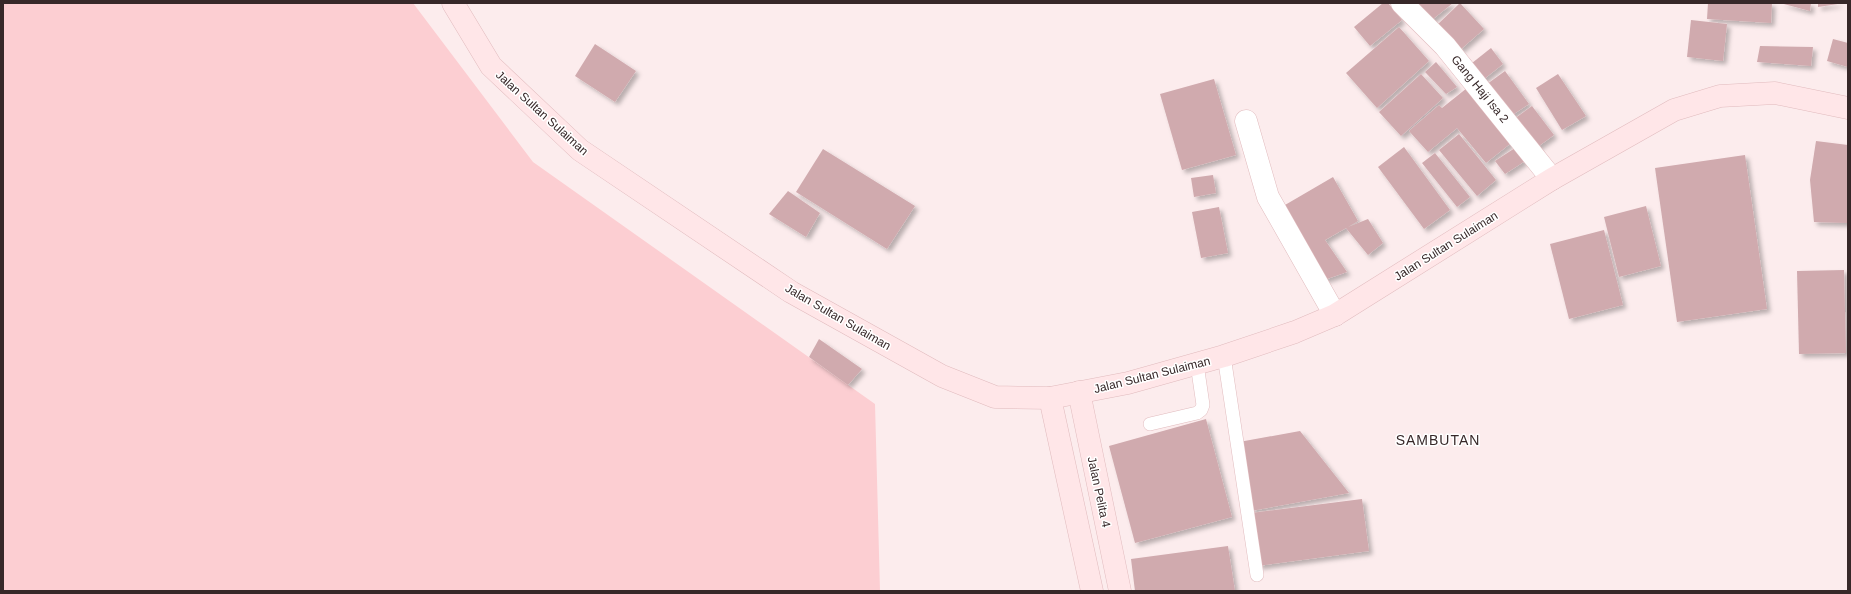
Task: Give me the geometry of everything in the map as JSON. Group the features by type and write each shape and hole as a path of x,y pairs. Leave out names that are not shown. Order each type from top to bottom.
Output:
{"main road":[{"name":"Jalan Sultan Sulaiman","path":"453,3 491,66 580,150 791,292 942,376 995,396 1050,398 1128,383 1224,356 1295,332 1335,315 1552,179 1674,110 1720,96 1775,93 1848,108"},
{"name":"Jalan Pelita 4","path":"1079,392 1120,591"},
{"path":"1050,398 1092,591"}],"street":[{"name":"Gang Haji Isa 2","path":"1402,3 1445,46 1552,179"},
{"path":"1246,121 1268,197 1335,315"}],"lane":[{"path":"1224,356 1257,576"},
{"path":"1150,424 1197,413 1201,410 1203,405 1197,364"}],"shaded area":[{"path":"3,3 413,3 533,162 875,404 880,591 3,591"}],"building":[{"path":"1383,3 1388,3 1402,20 1370,46 1354,27"},
{"path":"1412,3 1453,3 1428,23"},
{"path":"1460,3 1484,29 1460,50 1437,25"},
{"path":"1708,3 1772,3 1771,23 1707,19"},
{"path":"1780,3 1811,3 1810,11"},
{"path":"1818,3 1838,3 1838,4 1818,7"},
{"path":"1691,20 1727,24 1723,61 1687,57"},
{"path":"1399,27 1429,61 1377,108 1346,73"},
{"path":"1833,39 1848,43 1848,67 1827,61"},
{"path":"595,44 636,71 615,102 575,76"},
{"path":"1760,46 1813,47 1811,66 1757,62"},
{"path":"1491,48 1503,64 1479,83 1467,67"},
{"path":"1436,62 1457,87 1446,94 1425,72"},
{"path":"1505,71 1529,104 1506,119 1483,87"},
{"path":"1421,74 1443,98 1401,136 1379,112"},
{"path":"1558,74 1586,116 1562,130 1536,88"},
{"path":"1214,79 1236,155 1182,170 1160,94"},
{"path":"1467,88 1511,143 1486,163 1457,128 1428,152 1409,131 1439,105 1442,108"},
{"path":"1532,106 1554,135 1532,151 1510,122"},
{"path":"1459,134 1496,180 1477,196 1439,150"},
{"path":"1816,141 1848,145 1848,223 1814,222 1810,180"},
{"path":"1404,147 1450,210 1424,229 1378,167"},
{"path":"1515,148 1525,161 1505,174 1495,161"},
{"path":"823,149 915,206 887,249 796,192"},
{"path":"1435,153 1470,197 1457,207 1422,163"},
{"path":"1745,155 1767,309 1677,322 1655,168"},
{"path":"1213,175 1216,193 1194,197 1191,178"},
{"path":"1333,177 1358,221 1348,227 1368,219 1383,243 1368,255 1346,228 1325,240 1347,272 1324,280 1285,205"},
{"path":"788,191 820,213 806,237 769,214"},
{"path":"1646,206 1661,266 1619,277 1604,217"},
{"path":"1219,207 1228,253 1201,258 1192,212"},
{"path":"1604,230 1623,305 1569,319 1550,244"},
{"path":"1844,270 1846,353 1799,354 1797,271"},
{"path":"819,339 862,369 848,385 809,357"},
{"path":"1206,419 1232,517 1135,543 1109,446"},
{"path":"1300,431 1349,493 1251,511 1239,442"},
{"path":"1362,499 1369,551 1258,566 1251,513"},
{"path":"1228,546 1235,591 1135,591 1131,559"}],"district":[{"name":"SAMBUTAN","path":"1438,440"}]}
